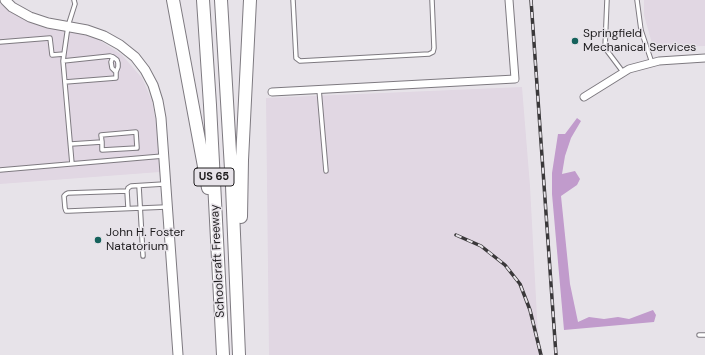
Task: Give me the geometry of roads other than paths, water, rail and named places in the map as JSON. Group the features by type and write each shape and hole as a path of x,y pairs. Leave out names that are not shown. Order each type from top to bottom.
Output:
{"highway":[{"path":"174,0 206,174 221,314"},
{"name":"Schoolcraft Freeway","path":"203,0 223,355"},
{"name":"Schoolcraft Freeway","path":"220,0 238,305 239,355"},
{"path":"238,305 242,285 241,176 250,0"}],"street":[{"path":"5,0 12,7 30,17 87,30 104,36 120,45 135,57 145,70 153,85 161,118 178,355"},
{"path":"272,92 515,79 510,0"},
{"path":"584,97 629,69 659,61 705,58"}],"lane":[{"path":"72,164 63,61 68,26 75,4 74,0"},
{"path":"294,0 296,58 300,61 429,54 433,52 434,48 432,0"},
{"path":"607,0 605,48 624,72"},
{"path":"637,0 641,30 652,63"},
{"path":"0,42 50,38 52,55 64,54"},
{"path":"63,61 109,56 117,60 118,63 116,78 65,82"},
{"path":"112,57 112,68 116,72"},
{"path":"319,89 326,171"},
{"path":"136,132 137,148 102,150 102,142 101,135 136,132"},
{"path":"71,144 102,142"},
{"path":"0,170 164,156"},
{"path":"128,208 127,191 131,186 166,184"},
{"path":"139,186 142,256"},
{"path":"127,191 68,193 64,196 65,208 66,211 68,211 167,207"},
{"path":"699,335 705,335"}],"railway":[{"path":"531,0 556,355"},
{"path":"456,235 481,246 505,265 520,284 530,310 541,355"}],"place":[{"name":"Springfield Mechanical Services","path":"575,41"},
{"name":"John H. Foster Natatorium","path":"98,240"}]}
